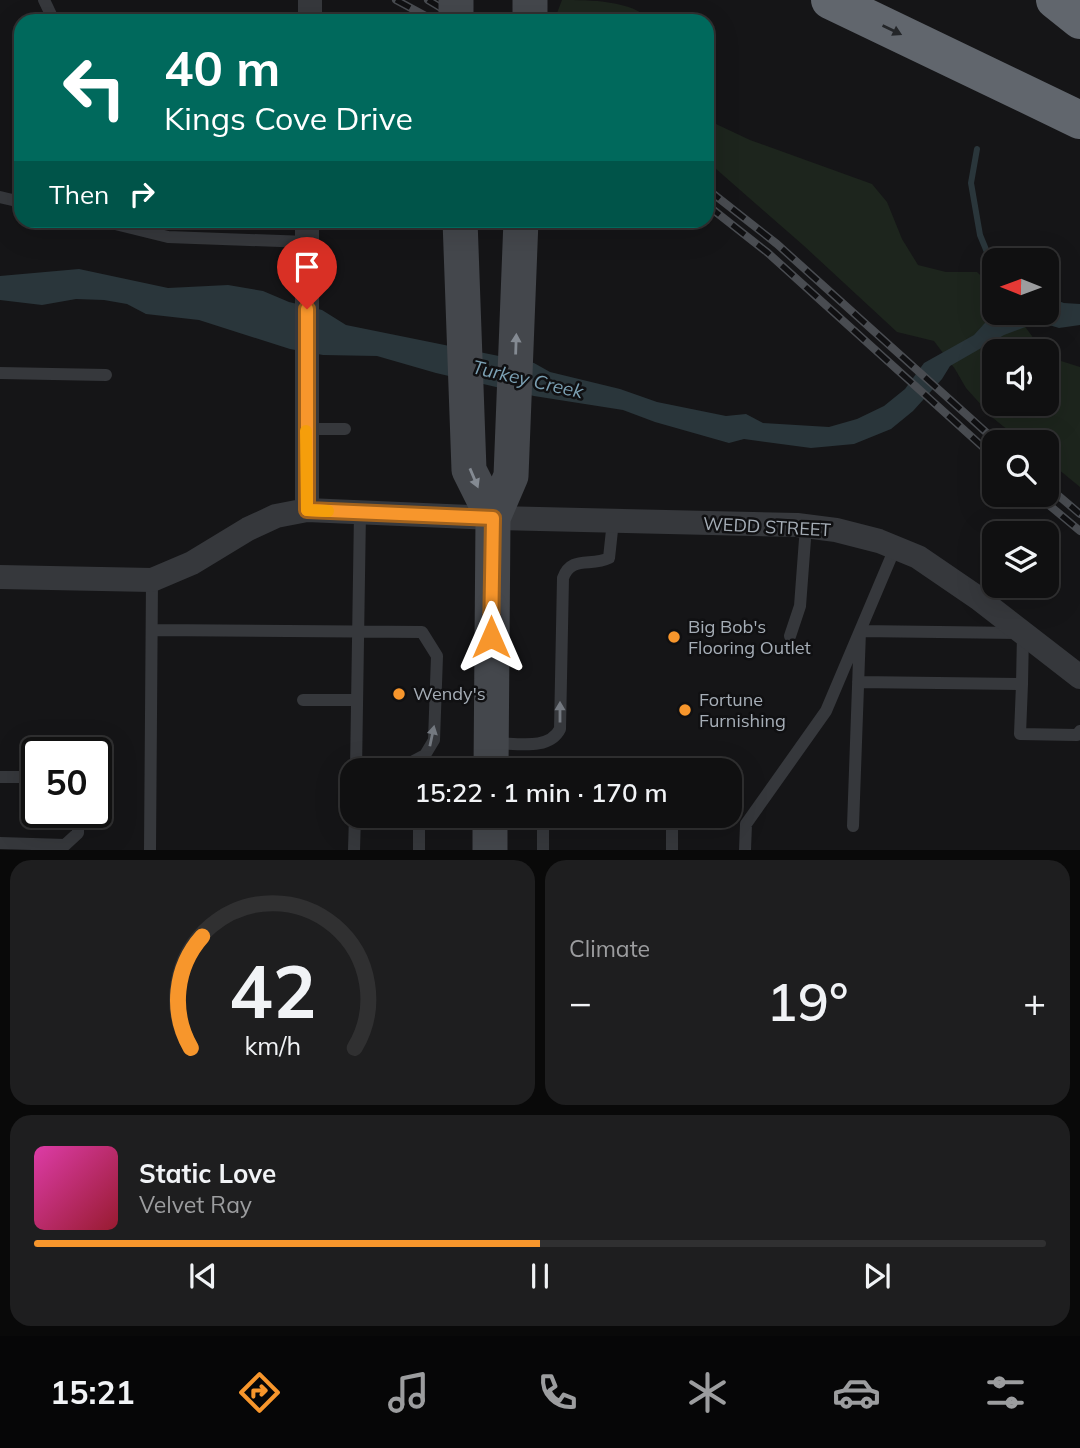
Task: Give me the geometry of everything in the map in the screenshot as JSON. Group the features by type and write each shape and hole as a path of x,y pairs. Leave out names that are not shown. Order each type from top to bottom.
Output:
{"highway":[{"path":"830,0 1080,120"},
{"path":"1055,0 1080,20"}],"main road":[{"path":"460,228 469,470 493,518"},
{"path":"491,757 493,518 511,476 522,228"}],"street":[{"path":"307,231 307,510"},
{"name":"WEDD STREET","path":"152,580 192,563 248,529 276,516 307,510 806,526 836,530 918,557 953,579 1080,677"},
{"path":"0,578 152,580"}],"lane":[{"path":"150,228 168,237 307,231"},
{"path":"0,373 106,375"},
{"path":"306,429 345,429"},
{"path":"356,758 360,512"},
{"path":"491,757 544,743 557,735 560,729 561,584 568,567 573,564 609,558 613,521"},
{"path":"790,636 800,607 806,526"},
{"path":"745,849 746,824 826,711 895,548"},
{"path":"150,849 152,580"},
{"path":"152,631 422,632 436,656 434,740 425,755 419,758"},
{"path":"860,631 1023,633 1020,734 1077,735 1080,731"},
{"path":"853,826 860,631"},
{"path":"858,682 1022,684"},
{"path":"303,700 357,700"},
{"path":"0,777 21,777"},
{"path":"0,843 65,845 78,833 78,828"},
{"path":"355,828 355,849"},
{"path":"419,828 419,849"},
{"path":"543,828 543,849"},
{"path":"672,849 673,828"}],"shaded area":[{"path":"562,0 622,5 643,14 557,14"},
{"path":"714,122 750,140 872,184 887,202 902,239 918,265 946,272 977,272 982,277 982,326 1025,326 1034,339 982,339 982,406 966,388 934,341 897,332 714,167"},
{"path":"1059,357 1061,361 1080,367 1080,487 1059,470 1059,430 1008,430 991,416 1059,416"}],"water":[{"name":"Turkey Creek","path":"79,269 168,288 228,285 263,291 289,302 322,310 346,325 534,363 550,372 620,389 657,402 726,416 746,414 763,423 829,427 857,419 884,406 905,389 924,363 974,335 982,326 1028,326 997,339 982,339 982,348 950,366 913,411 891,429 854,444 811,448 744,439 729,443 623,410 534,396 377,356 323,355 290,349 199,320 146,314 127,304 76,299 42,305 0,300 0,276"},
{"path":"1059,301 1080,304 1080,325 1059,328 1052,326 1059,326"}],"waterway":[{"path":"977,149 971,183 980,235 985,248"}],"railway":[{"path":"396,0 422,14"},
{"path":"428,0 451,14"},
{"path":"714,194 777,244 984,430"},
{"path":"714,211 768,253 982,446"},
{"path":"1059,496 1080,514"},
{"path":"1051,507 1080,531"}],"slow traffic":[{"path":"306,431 307,510 328,511"}],"place":[{"name":"Big Bob's Flooring Outlet","path":"674,637"},
{"name":"Wendy's","path":"399,694"},
{"name":"Fortune Furnishing","path":"685,710"}],"route":[{"path":"307,309 307,510 493,518 491,637"}]}
